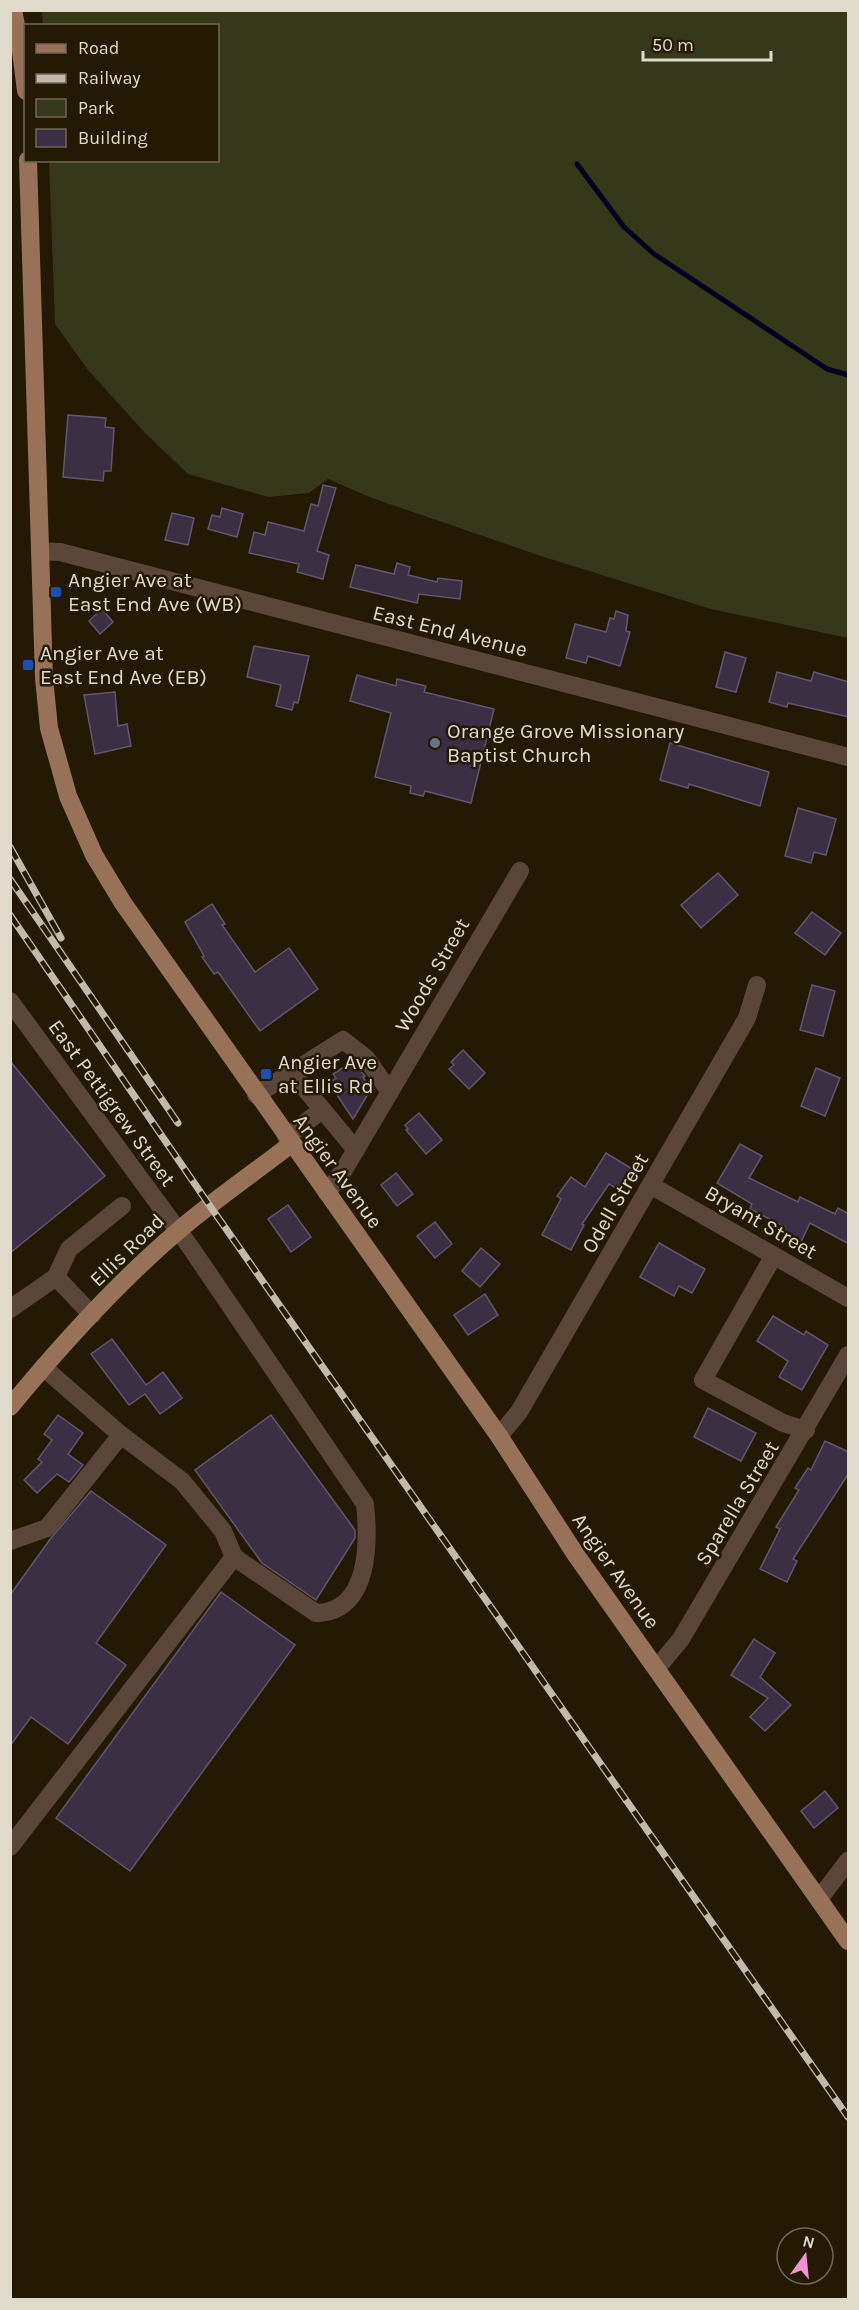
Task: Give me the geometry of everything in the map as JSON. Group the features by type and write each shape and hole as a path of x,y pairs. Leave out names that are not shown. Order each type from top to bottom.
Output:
{"main road":[{"path":"13,10 24,75"},
{"name":"Angier Avenue","path":"28,162 44,678 49,728 68,796 94,855 123,903 256,1095 499,1436 576,1555 849,1941"},
{"name":"Ellis Road","path":"10,1407 43,1367 92,1315 177,1232 289,1141"}],"street":[{"name":"East End Avenue","path":"40,551 60,552 849,757"},
{"name":"Woods Street","path":"327,1193 356,1150 520,871"},
{"name":"Odell Street","path":"499,1436 519,1412 652,1185 747,1018 757,986"},
{"name":"East Pettigrew Street","path":"10,1001 177,1232 365,1504 368,1534 363,1575 355,1590 342,1603 325,1613 316,1612 234,1557"},
{"path":"256,1095 343,1040 366,1058 390,1092"},
{"path":"292,1073 356,1150"},
{"path":"289,1141 322,1110"},
{"name":"Bryant Street","path":"652,1185 773,1257 849,1298"},
{"path":"10,1309 56,1277 69,1250 122,1206"},
{"path":"773,1257 703,1380 783,1424 806,1430"},
{"path":"56,1277 92,1315"},
{"name":"Sparella Street","path":"657,1668 681,1639 849,1356"},
{"path":"10,1847 234,1557 224,1531 182,1481 121,1435 43,1367"},
{"path":"10,1541 47,1528 121,1435"},
{"path":"819,1899 849,1861"}],"green space":[{"path":"42,11 848,11 848,638 711,609 544,557 372,498 328,479 309,493 268,497 188,474 146,434 88,370 55,324 49,162 219,162 219,24 43,24"}],"building":[{"path":"68,415 106,418 105,427 114,428 111,471 104,471 103,481 63,477"},
{"path":"323,485 336,488 317,551 329,555 323,579 297,572 299,564 249,553 254,532 265,535 268,522 304,531 311,504 318,506"},
{"path":"222,508 243,514 237,537 208,529 212,515 220,517"},
{"path":"172,513 194,518 188,545 165,540"},
{"path":"397,563 410,567 408,575 437,582 438,578 462,581 460,599 419,594 417,603 350,587 356,565 394,574"},
{"path":"102,609 113,622 100,634 89,621"},
{"path":"616,611 628,615 626,631 630,632 620,666 588,656 586,663 566,658 575,624 606,632 610,618 614,619"},
{"path":"254,646 309,656 298,703 294,702 292,710 276,706 281,685 247,677"},
{"path":"725,652 746,658 736,692 716,687"},
{"path":"777,672 811,681 814,672 849,682 849,717 788,703 787,707 769,702"},
{"name":"Orange Grove Missionary Baptist Church","path":"357,675 396,686 397,679 426,686 424,692 494,709 471,803 425,791 423,796 410,793 411,786 375,777 391,713 350,701"},
{"path":"115,692 118,726 127,724 131,746 95,754 84,695"},
{"path":"670,743 769,772 760,806 689,784 688,788 660,780"},
{"path":"798,808 836,819 826,855 814,852 811,863 785,856"},
{"path":"718,873 738,895 701,928 681,905"},
{"path":"212,904 225,924 222,925 255,972 289,948 318,989 260,1031 218,972 214,974 202,957 204,956 185,922"},
{"path":"812,912 841,933 825,955 795,933"},
{"path":"812,985 835,991 823,1036 800,1030"},
{"path":"463,1050 485,1073 469,1089 449,1069 454,1065 451,1062"},
{"path":"10,1061 105,1176 10,1253"},
{"path":"352,1062 365,1076 363,1077 371,1089 353,1119 329,1083 336,1078 333,1074"},
{"path":"816,1068 840,1078 825,1116 801,1106"},
{"path":"419,1113 442,1140 426,1154 406,1130 408,1129 405,1125"},
{"path":"740,1144 762,1156 749,1178 798,1202 800,1197 835,1214 838,1208 849,1214 849,1244 810,1223 801,1242 782,1233 785,1227 750,1209 752,1204 717,1183"},
{"path":"606,1153 634,1170 621,1191 609,1184 582,1224 584,1225 571,1250 542,1235 561,1199 557,1196 571,1177 585,1187"},
{"path":"396,1173 413,1194 397,1206 381,1185"},
{"path":"288,1205 311,1237 291,1252 268,1219"},
{"path":"435,1222 452,1244 435,1258 417,1236"},
{"path":"659,1243 705,1269 692,1293 679,1286 674,1296 640,1277"},
{"path":"481,1248 500,1264 480,1287 462,1271"},
{"path":"485,1294 498,1315 468,1335 454,1315"},
{"path":"773,1316 804,1335 806,1331 828,1345 802,1390 779,1377 788,1361 757,1341"},
{"path":"112,1339 146,1385 163,1372 182,1398 160,1414 145,1394 129,1405 91,1354"},
{"path":"708,1408 756,1433 741,1461 694,1437"},
{"path":"58,1415 83,1433 68,1454 83,1465 69,1482 57,1474 37,1493 24,1480 42,1462 38,1459 52,1440 44,1434"},
{"path":"271,1415 355,1530 355,1538 316,1600 262,1563 195,1470"},
{"path":"825,1441 849,1452 849,1473 793,1559 797,1561 787,1582 760,1569 780,1529 776,1527 799,1490 795,1488 808,1468 811,1470"},
{"path":"91,1491 166,1545 96,1643 126,1665 68,1744 31,1717 10,1746 10,1595 51,1538"},
{"path":"221,1592 295,1645 130,1871 56,1818"},
{"path":"754,1639 775,1653 760,1677 791,1705 765,1731 750,1717 768,1698 731,1675"},
{"path":"825,1791 838,1808 814,1828 801,1811"}],"waterway":[{"path":"577,164 624,227 654,254 827,369 848,375"}],"railway":[{"path":"10,847 61,938"},
{"path":"10,879 178,1123"},
{"path":"10,915 210,1206 848,2117"}],"place":[{"name":"Angier Ave at East End Ave (WB)","path":"56,592"},
{"name":"Angier Ave at East End Ave (EB)","path":"28,665"},
{"name":"Orange Grove Missionary Baptist Church","path":"435,743"},
{"name":"Angier Ave at Ellis Rd","path":"266,1074"}]}
